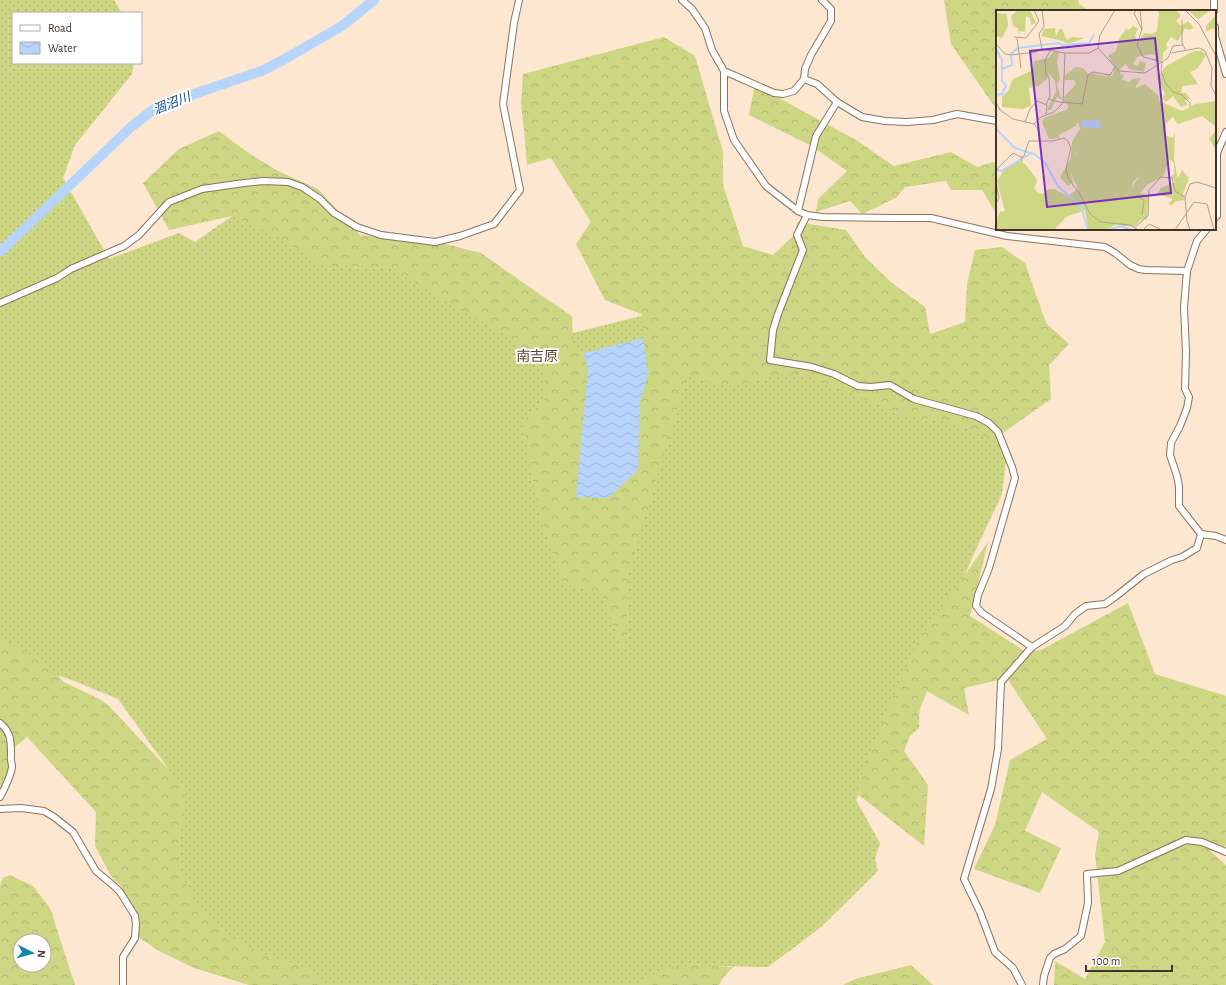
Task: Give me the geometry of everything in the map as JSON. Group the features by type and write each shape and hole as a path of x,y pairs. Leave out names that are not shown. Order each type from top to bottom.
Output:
{"street":[{"path":"0,303 57,278 71,269 124,246 139,236 169,202 202,189 244,183 288,182 302,187 320,199 334,213 357,227 381,235 435,242 460,236 494,224 520,190 503,104 514,24 519,0"},
{"path":"682,0 692,9 705,28 712,50 724,71 724,111 734,140 766,186 798,211 807,215 822,217 931,218 1012,237 1104,247 1115,253 1130,265 1145,270 1187,271"},
{"path":"724,71 774,92 783,94 794,91 804,79 805,69 811,55 830,21 831,9 822,0"},
{"path":"1216,39 1226,74"},
{"path":"804,79 817,84 837,102 862,117 886,121 907,122 933,120 957,114 996,121"},
{"path":"798,211 816,136 837,102"},
{"path":"1216,217 1216,153 1226,132"},
{"path":"807,215 797,235 802,250 773,330 770,360 812,367 834,374 858,386 871,387 890,385 914,399 976,416 990,423 998,432 1015,478 989,568 978,596 976,606 987,616 1032,647"},
{"path":"1206,230 1197,241 1187,271 1184,307 1186,352 1185,389 1189,397 1187,408 1172,443 1170,455 1179,486 1179,506 1201,534 1216,536 1226,540"},
{"path":"1022,985 1013,968 995,952 980,912 964,879 991,789 998,749 1001,682 1032,647 1065,626 1075,614 1086,606 1105,604 1115,598 1144,574 1172,560 1182,557 1197,548 1201,534"},
{"path":"0,723 5,727 9,734 12,746 10,756 12,768 0,797"},
{"path":"0,809 21,808 44,811 54,817 73,832 96,871 120,892 135,916 136,924 135,938 124,957 123,985"},
{"path":"1043,985 1044,976 1050,958 1054,954 1065,949 1081,936 1088,903 1088,874 1118,871 1186,840 1202,842 1226,852"}],"green space":[{"path":"0,0 114,0 121,12 12,12 12,64 134,64 132,74 75,145 63,178 109,259 179,233 195,242 232,216 381,260 565,335 653,313 771,367 827,376 994,433 1006,461 1002,494 972,558 920,679 919,728 872,771 856,800 880,843 875,859 878,871 820,928 768,967 720,966 653,985 325,985 254,963 199,926 166,857 185,792 118,699 69,679 21,665 0,653"},
{"path":"944,0 1078,0 1079,4 1088,10 996,10 996,109 951,44"},
{"path":"664,37 695,56 723,152 723,185 743,246 773,255 795,234 797,222 846,230 865,257 892,283 925,307 930,334 965,322 967,284 975,250 1002,247 1025,263 1046,323 1069,344 1049,365 1051,399 993,440 951,423 904,415 802,374 780,374 733,387 687,377 629,572 625,655 601,593 564,585 539,513 522,423 546,398 544,369 526,347 447,302 390,267 324,266 276,236 232,216 169,230 143,183 179,149 219,131 244,150 278,171 318,189 360,235 445,244 481,253 572,316 573,345 584,353 588,370 577,497 638,470 640,402 648,374 641,314 605,300 576,244 591,222 551,158 527,165 521,105 523,74"},
{"path":"755,85 856,140 894,166 951,152 977,167 996,161 996,213 982,190 951,190 946,181 905,187 896,198 862,214 850,201 816,212 818,199 847,171 810,145 749,115"},
{"path":"988,542 970,616 1026,652 1041,650 1128,603 1155,674 1226,696 1226,846 1210,851 1226,865 1226,985 1054,985 1055,961 1085,979 1105,942 1095,855 1099,832 1042,792 1025,831 1061,848 1040,893 974,869 995,825 1010,760 1047,739 1007,678 964,688 969,715 927,691 904,751 928,785 924,846 855,792 889,706 918,641"},
{"path":"0,638 44,662 64,682 108,705 184,786 185,801 178,860 179,869 197,906 208,918 225,934 261,953 313,970 329,985 249,985 194,968 159,951 137,936 122,887 111,876 95,846 96,812 27,737 15,747 9,788 0,800"},
{"path":"10,875 33,886 49,907 75,985 0,985 0,886 3,878"},
{"path":"695,965 733,967 722,979 719,985 641,985 643,980 664,968"},
{"path":"911,965 933,985 843,985 855,979"},
{"path":"424,981 461,985 409,985"}],"water":[{"path":"643,338 648,374 640,402 638,470 608,498 576,497 588,370 584,353"}],"waterway":[{"name":"涸沼川","path":"0,252 131,127 154,109 264,70 342,26 374,0"}],"district":[{"name":"南吉原","path":"537,357"}]}
